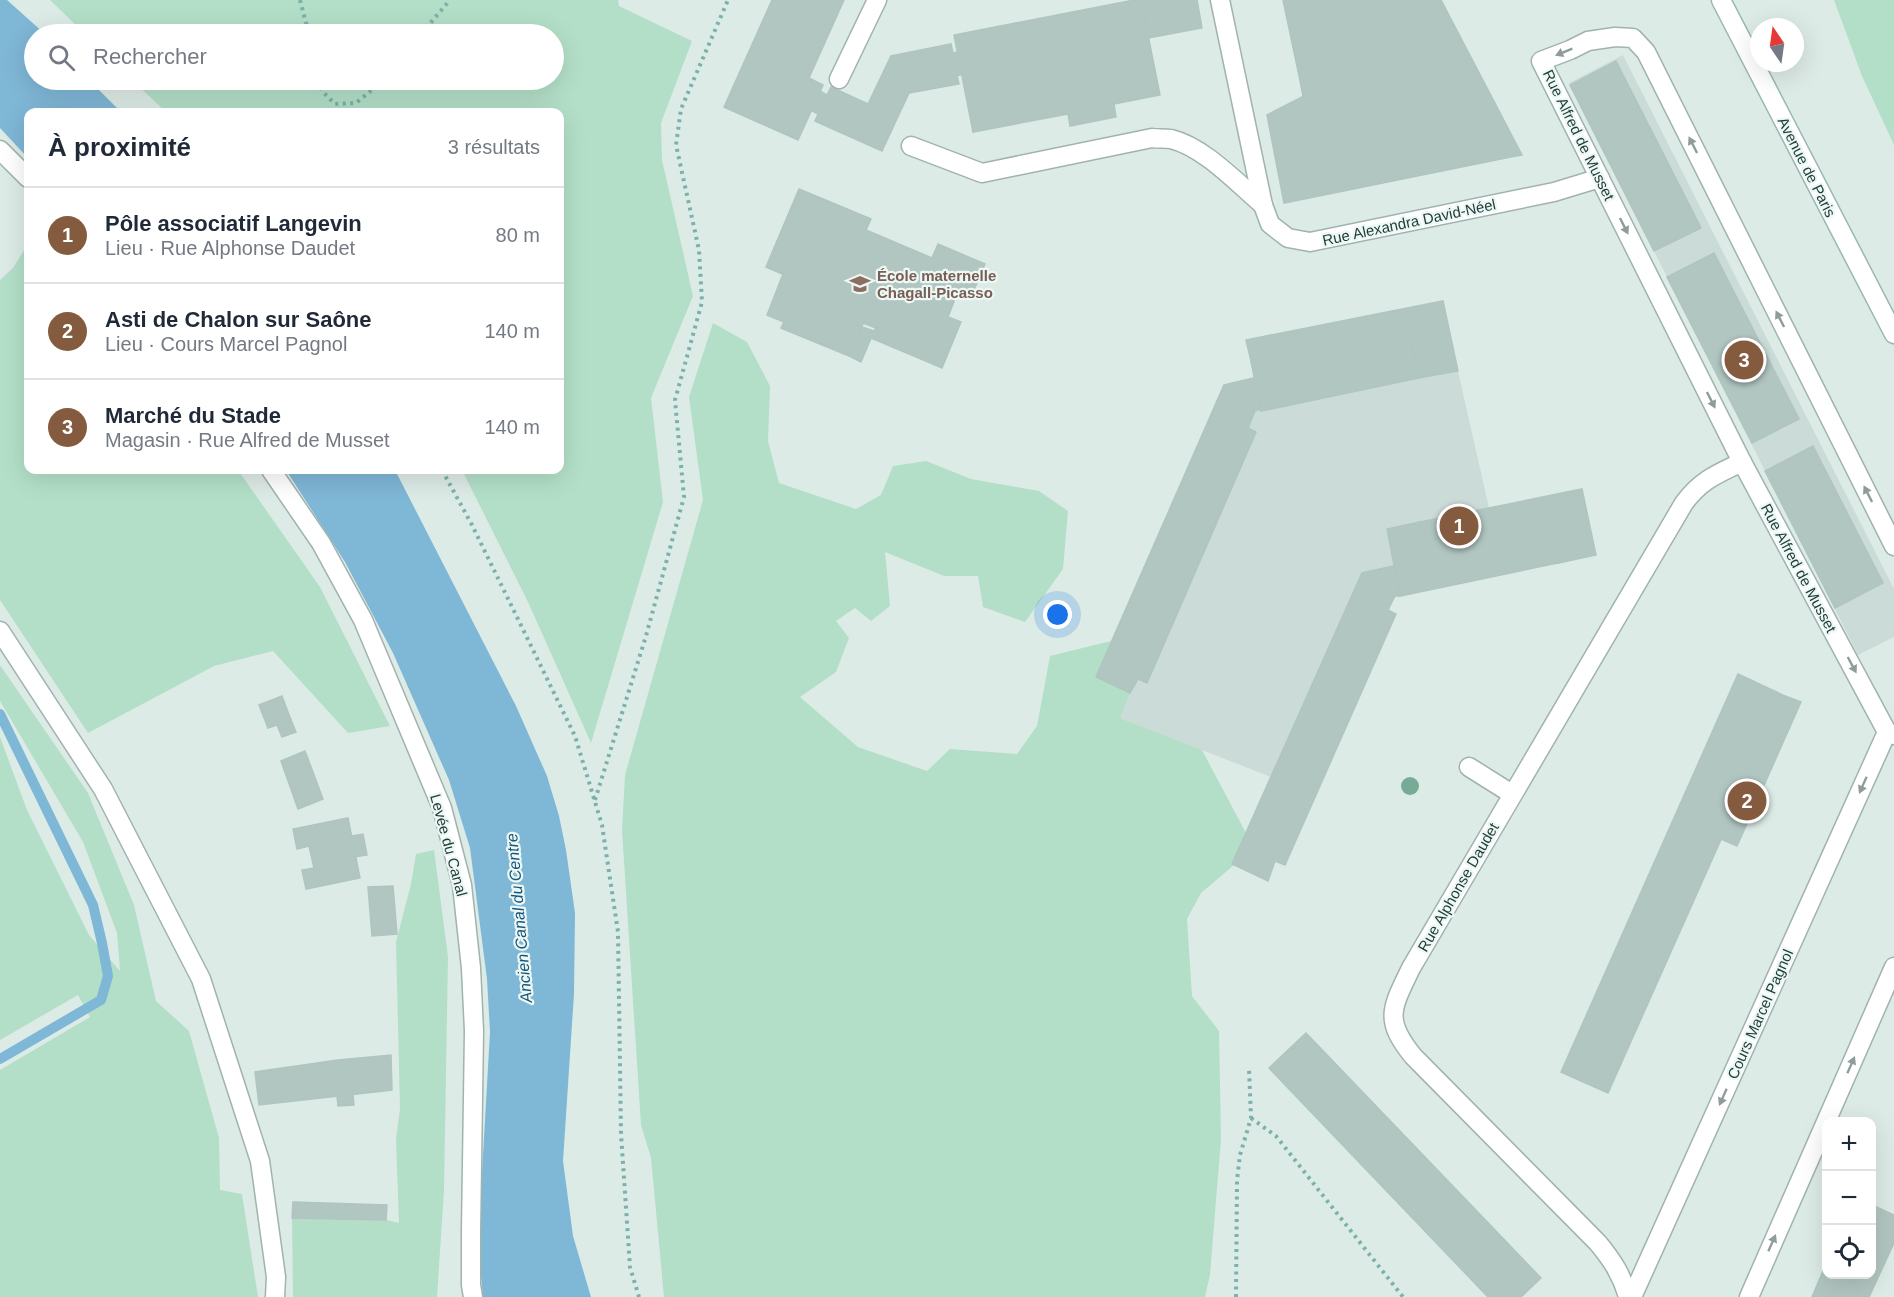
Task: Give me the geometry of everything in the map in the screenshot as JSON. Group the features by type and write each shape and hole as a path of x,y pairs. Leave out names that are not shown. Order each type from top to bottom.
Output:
{"street":[{"path":"839,79 877,0"},
{"name":"Rue Alexandra David-Néel","path":"1220,0 1263,205 1270,224 1288,238 1310,242 1554,192 1600,178"},
{"name":"Avenue de Paris","path":"1720,0 1894,334"},
{"name":"Rue Alfred de Musset","path":"1891,733 1742,462 1541,61 1587,41 1615,37 1633,38 1646,52 1894,546"},
{"path":"911,146 982,173 1152,138 1169,139 1197,151 1263,205"},
{"path":"0,150 24,174"},
{"name":"Rue Alphonse Daudet","path":"1630,1297 1614,1262 1598,1243 1413,1056 1399,1038 1392,1019 1397,997 1411,968 1684,503 1695,488 1702,483 1742,462"},
{"name":"Levée du Canal","path":"274,474 321,543 363,620 442,808 462,885 471,968 474,1031 471,1231 473,1297"},
{"path":"0,631 103,789 201,979 260,1161 276,1277 275,1297"},
{"name":"Cours Marcel Pagnol","path":"1630,1297 1891,733"},
{"path":"1469,767 1512,794"},
{"path":"1749,1297 1894,967"}],"path":[{"path":"300,0 306,24"},
{"path":"430,24 450,0"},
{"path":"594,801 646,636 684,497 675,400 702,302 699,250 676,145 681,109 728,0"},
{"path":"322,90 335,104 356,103 372,90"},
{"path":"444,474 472,525 575,736 602,825 618,932 621,1144 630,1267 639,1297"},
{"path":"1236,1297 1237,1180 1240,1155 1251,1118 1249,1068"},
{"path":"1251,1118 1276,1136 1403,1297"}],"shaded area":[{"path":"1623,55 1894,589 1894,637 1858,655 1569,83"},
{"path":"1443,301 1489,508 1387,529 1394,566 1271,777 1120,718 1096,677 1224,385 1254,378 1246,340"}],"green space":[{"path":"50,0 618,0 619,6 692,41 661,123 662,160 693,296 651,398 663,502 591,743 528,602 464,474 564,474 564,108 162,108 143,90 564,90 564,24 75,24"},
{"path":"1834,0 1894,0 1894,145 1862,76"},
{"path":"24,250 24,474 241,474 320,587 390,726 348,733 273,651 214,666 88,733 0,600 0,280 13,268"},
{"path":"713,323 747,342 770,386 768,441 779,483 856,509 881,495 893,466 926,461 971,479 1039,491 1068,511 1063,569 1025,622 983,607 978,576 944,576 885,552 890,606 871,621 855,608 836,621 849,638 836,672 800,697 858,747 927,771 950,749 1017,754 1037,726 1050,656 1111,641 1096,677 1130,693 1120,718 1202,750 1246,833 1234,865 1201,893 1187,919 1192,996 1219,1031 1221,1139 1210,1275 1205,1297 664,1297 651,1158 641,1125 622,830 625,775 703,500 689,397"},
{"path":"0,665 88,793 134,905 156,1001 189,1031 219,1138 220,1190 242,1194 258,1297 0,1297 0,1070 90,1017 78,995 0,1040 0,737 27,810 89,935 120,971 117,933 83,842 0,701"},
{"path":"434,850 448,957 444,1190 437,1297 293,1297 292,1218 386,1220 399,1223 396,1139 400,1109 396,942 416,854"}],"water":[{"path":"0,0 7,0 34,24 24,24 24,90 99,90 117,108 24,108 24,154 0,128"},
{"name":"Ancien Canal du Centre","path":"289,474 397,474 516,706 547,776 566,850 575,913 574,994 563,1161 573,1236 591,1297 483,1297 480,1263 480,1208 490,1032 487,979 470,848 449,780 393,653 345,562"}],"building":[{"path":"772,0 844,0 809,78 823,85 798,140 724,107"},
{"path":"1141,0 1160,95 1114,104 1116,117 1070,126 1068,114 973,132 954,35"},
{"path":"1141,0 1197,0 1202,28 1149,38"},
{"path":"1283,0 1424,0 1426,4 1298,71"},
{"path":"1424,0 1441,0 1522,155 1506,158"},
{"path":"1426,4 1438,27 1303,96 1298,71"},
{"path":"1438,27 1506,158 1284,203 1267,115"},
{"path":"951,44 953,53 958,52 962,74 957,76 959,84 909,93 882,151 815,121 818,114 812,111 820,91 827,95 831,87 868,104 891,56"},
{"path":"1616,61 1701,228 1654,251 1570,85"},
{"path":"799,189 847,209 807,303 862,327 849,356 781,328 784,322 767,315 783,274 794,279 802,260 774,248"},
{"path":"847,209 871,219 866,230 932,258 938,244 985,264 971,297 958,291 948,317 961,322 942,368 921,359 924,353 874,331 876,328 863,323 862,327 807,303"},
{"path":"774,248 802,260 794,279 766,267"},
{"path":"1714,253 1799,419 1752,443 1667,277"},
{"path":"1443,301 1458,371 1419,378 1408,329 1251,361 1246,340"},
{"path":"862,327 874,331 861,362 849,356"},
{"path":"1408,329 1419,378 1261,411 1251,361"},
{"path":"874,331 924,353 921,359 871,338"},
{"path":"1254,378 1261,409 1255,411 1248,428 1256,432 1147,683 1138,679 1130,693 1096,677 1224,385"},
{"path":"1813,446 1883,583 1835,608 1765,471"},
{"path":"1582,489 1596,555 1558,563 1548,516 1423,542 1420,522"},
{"path":"1548,516 1558,563 1400,596 1387,529 1420,522 1423,542"},
{"path":"1394,566 1400,596 1395,596 1388,610 1396,614 1285,865 1275,861 1268,881 1232,864 1362,573"},
{"path":"1738,674 1785,696 1608,1093 1561,1072"},
{"path":"282,696 291,720 268,728 259,705"},
{"path":"1785,696 1801,702 1737,846 1721,839"},
{"path":"291,720 296,732 282,737 277,725"},
{"path":"305,751 323,799 298,809 281,761"},
{"path":"348,818 360,878 306,889 302,870 314,868 309,846 297,849 293,829"},
{"path":"363,834 367,855 355,857 351,836"},
{"path":"393,886 397,934 372,936 368,887"},
{"path":"1306,1033 1541,1278 1521,1297 1488,1297 1269,1068"},
{"path":"391,1055 392,1090 259,1105 255,1072"},
{"path":"353,1095 354,1105 338,1106 337,1096"},
{"path":"293,1202 387,1205 386,1220 292,1218"},
{"path":"1876,1207 1894,1215 1894,1243 1869,1297 1812,1297 1822,1273 1822,1279 1876,1279"}],"waterway":[{"path":"0,714 93,905 108,976 101,1000 0,1059"}],"place":[{"name":"École maternelle Chagall-Picasso","path":"860,284"},
{"name":"Marché du Stade","path":"1744,360"},
{"name":"Pôle associatif Langevin","path":"1459,526"},
{"name":"Asti de Chalon sur Saône","path":"1747,801"}]}
